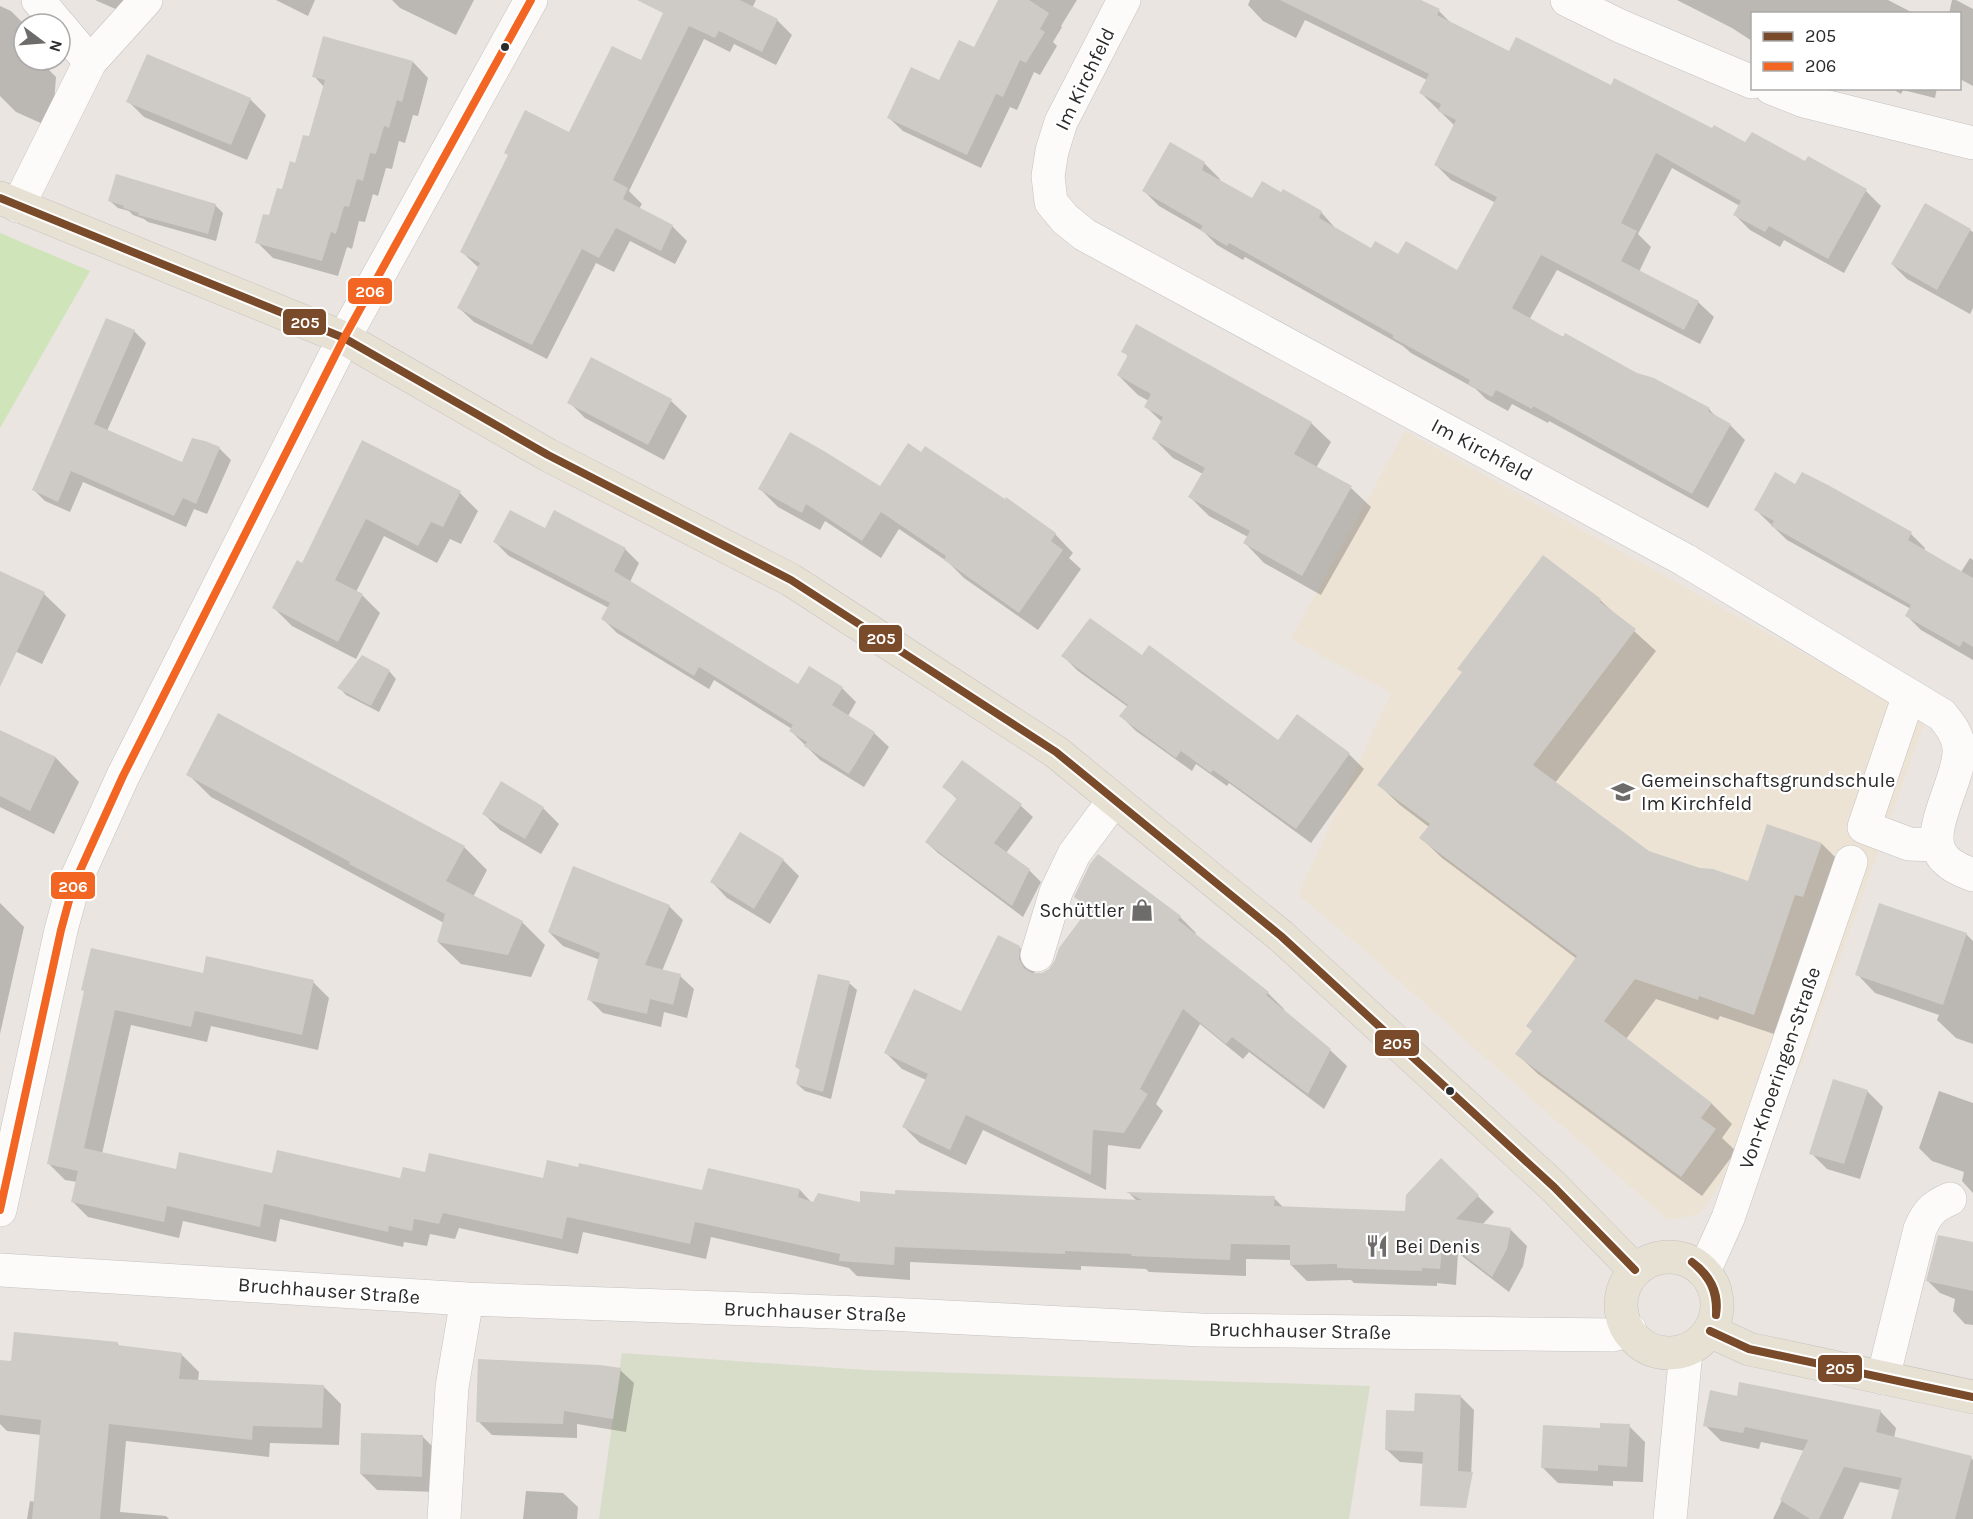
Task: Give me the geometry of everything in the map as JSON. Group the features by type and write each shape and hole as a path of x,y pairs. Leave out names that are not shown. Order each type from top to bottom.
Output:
{"main road":[{"path":"9,202 344,338 548,455 791,580 1056,752 1281,936 1554,1187 1635,1270"},
{"path":"1659,1257 1676,1257 1691,1261 1704,1271 1713,1284 1717,1299 1716,1315 1698,1341 1670,1354 1654,1352 1640,1345 1622,1318 1620,1302 1624,1287 1635,1270 1644,1263 1659,1257"},
{"path":"1698,1341 1749,1349 1973,1397"}],"street":[{"path":"38,0 48,12"},
{"path":"9,202 90,62 146,0"},
{"path":"0,1210 60,930 73,886 123,776 344,338 531,0"},
{"name":"Im Kirchfeld","path":"1124,0 1062,122 1052,151 1048,176 1051,202 1065,219 1085,235 1685,560 1942,715 1954,731 1959,748 1956,773 1939,821 1937,845"},
{"path":"1567,0 1620,26 1751,82"},
{"path":"72,41 90,62"},
{"path":"1776,90 1804,101 1973,143"},
{"path":"1909,695 1864,827 1909,844 1937,845 1943,858 1954,867 1973,875"},
{"path":"1037,956 1056,892 1074,854 1114,800"},
{"name":"Von-Knoeringen-Straße","path":"1704,1271 1728,1218 1851,862"},
{"path":"1883,1378 1920,1229 1928,1211 1937,1204 1950,1199"},
{"name":"Bruchhauser Straße","path":"0,1270 467,1299 888,1314 1201,1330 1612,1335 1630,1330"},
{"path":"444,1519 452,1388 467,1299"},
{"path":"1670,1519 1698,1341"}],"shaded area":[{"name":"Gemeinschaftsgrundschule Im Kirchfeld","path":"1405,431 1925,721 1802,1064 1700,1214 1668,1220 1354,941 1298,895 1391,693 1291,639"}],"green space":[{"path":"0,233 90,271 0,428"},
{"path":"622,1353 866,1370 1370,1386 1349,1519 599,1519"}],"building":[{"path":"637,0 740,0 778,19 762,52 719,31 715,38 689,26 613,180 628,188 623,199 673,225 661,251 616,228 599,258 582,249 532,345 457,308 480,263 460,252 508,155 504,153 525,110 569,132 612,46 641,60 663,13"},
{"path":"998,0 1029,0 1049,13 1040,29 1045,32 1026,63 1020,60 1003,97 996,94 967,155 887,118 911,67 939,80 959,40 974,47"},
{"path":"1280,0 1421,0 1440,9 1437,15 1509,51 1516,37 1611,85 1614,78 1712,128 1714,125 1745,142 1752,132 1805,161 1808,156 1867,189 1828,259 1769,226 1765,232 1733,215 1741,201 1656,153 1621,223 1637,231 1621,261 1699,301 1684,330 1541,255 1512,308 1563,337 1565,333 1637,373 1654,378 1710,408 1708,411 1731,424 1692,494 1533,406 1532,409 1496,390 1492,397 1468,384 1470,380 1229,243 1227,246 1200,230 1203,226 1142,191 1170,142 1205,162 1202,170 1252,198 1262,181 1281,192 1283,189 1322,211 1319,218 1371,248 1375,241 1398,254 1406,241 1457,270 1497,197 1434,165 1456,120 1438,111 1441,104 1419,93 1429,74"},
{"path":"323,36 413,61 402,102 397,100 389,128 384,126 376,154 370,153 363,181 357,179 349,207 344,206 336,234 331,232 322,261 255,243 263,214 269,215 277,188 282,189 290,161 295,163 303,135 309,136 325,80 312,77"},
{"path":"147,54 251,98 231,145 126,102"},
{"path":"116,174 216,204 208,234 138,215 139,213 108,201"},
{"path":"1925,203 1971,229 1937,290 1891,264"},
{"path":"106,318 135,330 94,424 182,462 192,438 220,447 196,504 183,498 174,516 71,471 58,502 32,490"},
{"path":"1136,324 1312,422 1294,454 1352,486 1302,576 1243,543 1250,531 1188,497 1205,468 1152,439 1163,417 1144,407 1151,394 1117,375 1128,355 1121,352"},
{"path":"591,357 672,399 648,445 567,403"},
{"path":"790,432 880,486 908,443 921,452 925,446 1005,499 1006,497 1056,533 1051,541 1063,550 1019,613 944,560 946,556 881,512 862,541 806,504 802,513 758,489"},
{"path":"362,440 461,491 443,527 431,522 418,546 366,519 335,580 363,594 338,642 272,608 297,560 302,563"},
{"path":"1775,472 1795,484 1802,472 1828,485 1912,532 1908,540 1973,578 1973,647 1963,641 1960,647 1905,616 1911,605 1771,526 1774,521 1754,510"},
{"path":"510,510 545,528 554,510 626,548 614,571 798,684 809,666 843,687 832,705 875,732 849,774 804,746 807,742 789,731 793,725 699,667 694,676 601,619 610,603 493,542"},
{"path":"1543,555 1636,629 1533,765 1649,851 1748,881 1767,824 1822,843 1803,897 1795,895 1754,1015 1699,996 1698,1000 1635,979 1604,1021 1712,1103 1701,1118 1716,1129 1681,1177 1515,1054 1532,1031 1526,1026 1577,956 1419,838 1430,824 1377,785 1462,672 1457,669"},
{"path":"0,571 45,592 0,687"},
{"path":"1090,618 1142,655 1149,645 1278,740 1297,714 1350,753 1296,829 1213,770 1211,773 1181,751 1176,758 1119,716 1128,705 1061,656"},
{"path":"362,655 390,670 371,706 337,688"},
{"path":"218,713 465,846 446,881 523,921 508,955 437,942 445,914 186,775"},
{"path":"0,730 56,757 30,811 0,796"},
{"path":"962,760 1022,804 994,843 1030,869 1012,906 925,842 957,798 942,787"},
{"path":"501,781 544,807 525,839 482,814"},
{"path":"740,832 784,859 754,909 710,882"},
{"path":"1098,854 1181,916 1178,920 1269,992 1266,995 1331,1049 1308,1094 1232,1037 1226,1044 1183,1009 1140,1089 1148,1094 1124,1133 1093,1130 1091,1175 966,1115 950,1150 902,1127 928,1074 884,1053 914,989 961,1011 998,935 1020,946 1019,959 1024,968 1032,973 1042,973 1049,969 1059,948 1089,908 1074,897 1090,864"},
{"path":"573,866 670,905 645,965 681,974 673,1005 650,999 647,1014 587,1000 600,953 548,932"},
{"path":"1879,903 1967,933 1943,1005 1855,975"},
{"path":"91,948 203,973 206,956 314,980 302,1035 195,1011 191,1027 115,1010 84,1148 176,1169 179,1152 272,1173 277,1150 400,1178 403,1167 425,1172 429,1153 543,1178 547,1160 578,1167 579,1163 702,1190 708,1168 800,1189 798,1197 813,1202 818,1193 860,1202 860,1191 895,1194 895,1190 1142,1200 1126,1192 1275,1196 1274,1206 1405,1211 1406,1195 1441,1158 1479,1195 1456,1219 1511,1228 1507,1249 1492,1277 1443,1239 1440,1269 1422,1268 1422,1271 1337,1268 1337,1264 1290,1265 1290,1245 1231,1244 1230,1260 1065,1251 1065,1254 895,1247 894,1265 839,1261 840,1254 695,1222 690,1244 567,1217 562,1239 443,1213 439,1224 414,1219 412,1231 389,1226 388,1232 264,1204 260,1227 167,1206 164,1222 71,1202 78,1171 47,1164"},
{"path":"818,974 850,981 823,1092 796,1084 800,1069 795,1067"},
{"path":"1833,1079 1868,1090 1844,1164 1809,1154"},
{"path":"1938,1235 1973,1242 1973,1291 1926,1281"},
{"path":"14,1332 118,1342 117,1345 182,1353 179,1379 324,1385 322,1428 253,1426 252,1440 109,1424 100,1519 32,1519 41,1420 0,1415 0,1360 11,1361"},
{"path":"478,1359 621,1368 613,1419 564,1411 563,1424 476,1422"},
{"path":"1739,1382 1881,1410 1876,1432 1972,1456 1955,1519 1891,1519 1902,1478 1844,1467 1819,1519 1810,1519 1780,1500 1808,1440 1745,1427 1743,1433 1703,1426 1710,1390 1737,1396"},
{"path":"1415,1393 1461,1395 1458,1471 1473,1472 1466,1508 1420,1506 1423,1452 1385,1450 1386,1410 1414,1411"},
{"path":"1600,1423 1630,1424 1627,1467 1598,1465 1598,1471 1541,1468 1543,1425 1600,1428"},
{"path":"361,1433 423,1435 422,1477 360,1474"}],"transit line":[{"name":"206","path":"0,1210 61,930 73,886 123,776 344,338 531,0"},
{"name":"205","path":"0,198 344,338 548,455 791,580 1056,752 1281,936 1554,1187 1635,1270"},
{"name":"205","path":"1692,1262 1712,1284 1715,1291 1716,1315"},
{"name":"205","path":"1692,1262 1711,1285 1714,1292 1716,1315"},
{"name":"205","path":"1710,1331 1749,1349 1973,1397"}],"place":[{"name":"Gemeinschaftsgrundschule Im Kirchfeld","path":"1623,792"},
{"name":"Schüttler","path":"1142,910"},
{"name":"Bei Denis","path":"1377,1246"}]}
